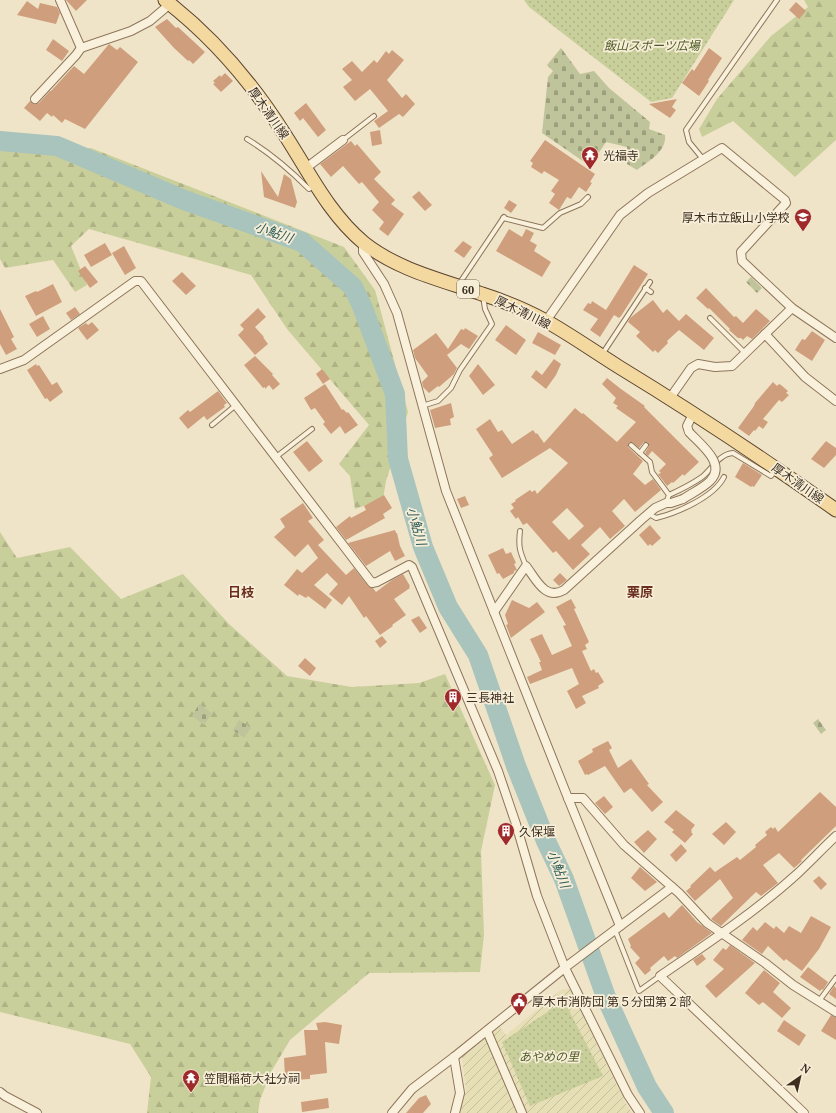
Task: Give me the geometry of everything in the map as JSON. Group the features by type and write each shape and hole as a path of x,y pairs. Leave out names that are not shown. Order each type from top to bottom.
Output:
{"main road":[{"name":"厚木清川線","path":"167,2 200,30 233,65 258,95 327,202 347,227 363,242 394,263 502,300 546,321 670,398 777,468 836,510"}],"street":[{"path":"60,0 81,48"},
{"path":"35,99 81,48 131,31 150,21 167,2"},
{"path":"306,168 343,140"},
{"path":"546,321 620,215 648,193 722,148 785,200 786,203 741,252 742,260 792,308 836,338"},
{"path":"363,242 362,252 384,284 396,313 446,491 530,700 616,929"},
{"path":"0,369 24,360 135,281 142,281 372,583 408,565 412,566 498,771 538,896 566,967 628,1095 640,1113"},
{"path":"670,398 691,368 698,364 715,367 732,366 792,308"},
{"path":"765,334 805,377 836,401"},
{"path":"494,612 526,566 542,587 550,593 558,594 649,514 666,503 671,504 683,499 709,482 715,474 716,463 689,432 687,426 693,414"},
{"path":"568,798 583,798 624,845 679,893 707,923 723,933 793,985 836,1012"},
{"path":"804,1113 660,976 723,933 797,874 836,836"},
{"path":"392,1113 412,1088 454,1057 566,967 672,887"},
{"path":"487,1031 522,1113"},
{"path":"454,1057 460,1093 455,1113"},
{"path":"0,1092 37,1113"}],"lane":[{"path":"704,160 689,142 686,130 778,0"},
{"path":"343,140 374,116"},
{"path":"247,139 260,146 287,168 309,189 316,184"},
{"path":"458,286 504,218 542,228 560,213 581,204 588,197"},
{"path":"601,356 650,282"},
{"path":"645,288 651,292"},
{"path":"422,406 438,401 451,388 460,370 492,324 485,309 482,294"},
{"path":"710,318 745,353"},
{"path":"212,425 236,405"},
{"path":"276,457 312,429"},
{"path":"631,445 650,462 652,472 669,495"},
{"path":"640,453 646,445"},
{"path":"666,503 669,495 679,491 702,476 726,454 733,453 771,476 777,468"},
{"path":"649,514 656,518 676,512 707,495 721,483 724,477"},
{"path":"520,531 518,544 526,566"},
{"path":"616,929 639,991 660,976"},
{"path":"819,1002 836,978"}],"green space":[{"name":"飯山スポーツ広場","path":"524,0 734,0 672,98 651,102 529,7"},
{"path":"804,0 836,0 836,140 795,177 733,121 702,137 699,129 717,99 771,36 808,7"},
{"path":"561,48 580,74 594,71 609,88 650,122 649,129 665,135 665,141 660,151 637,170 627,164 627,147 606,142 590,166 542,133 548,77 553,71 547,65"},
{"path":"91,148 344,247 375,290 408,412 386,481 383,499 355,509 350,476 339,464 369,425 287,329 251,275 89,229 71,246 87,285 75,292 53,260 5,268 0,259 0,150"},
{"path":"751,277 762,288 757,293 746,282"},
{"path":"0,532 17,558 70,547 121,599 183,574 229,624 287,676 352,687 419,683 445,674 495,785 481,851 484,935 480,972 369,973 290,1040 271,1072 260,1100 258,1113 147,1113 151,1077 130,1044 0,1012"},
{"path":"199,704 212,713 204,725 192,716"},
{"path":"818,719 826,730 821,734 813,723"},
{"path":"239,720 251,728 244,738 233,730"},
{"path":"570,989 625,1102 632,1113 459,1113 466,1091 462,1057 500,1027 506,1035 561,990"},
{"name":"あやめの里","path":"564,1001 603,1076 530,1106 502,1042"}],"building":[{"path":"66,0 87,0 76,11"},
{"path":"27,1 38,9 40,3 57,7 60,13 56,24 17,15"},
{"path":"796,2 806,11 799,19 789,10"},
{"path":"167,19 205,52 193,64 174,48 155,27"},
{"path":"53,39 69,51 62,61 46,50"},
{"path":"109,44 117,50 120,47 138,62 85,129 65,119 62,123 53,115 52,117 47,113 40,121 24,108 30,101 34,104 39,103 74,66 84,74"},
{"path":"709,48 722,58 699,96 682,83 692,69 694,71"},
{"path":"392,50 404,60 387,80 402,98 406,94 415,104 403,117 399,114 379,128 374,121 388,111 370,89 355,101 343,87 352,80 342,69 352,61 362,72 374,60 377,63 386,51 389,54"},
{"path":"225,73 233,81 221,92 213,84 215,83 213,81"},
{"path":"677,99 672,107 676,110 670,118 649,104"},
{"path":"306,103 326,130 318,137 303,118 300,121 294,113"},
{"path":"380,130 382,144 372,146 370,132"},
{"name":"光福寺","path":"545,140 595,174 590,182 592,183 586,192 579,187 571,199 567,197 559,210 549,203 555,194 551,191 559,180 544,171 542,174 531,167 533,163 530,161"},
{"path":"351,141 355,146 357,144 381,172 374,179 395,200 391,204 404,214 388,236 379,229 384,222 372,210 379,202 362,182 359,184 343,166 331,177 320,164"},
{"path":"261,171 278,197 284,174 291,179 297,202 295,208 264,197"},
{"path":"419,191 432,205 425,211 412,197"},
{"path":"509,200 517,205 511,213 504,208"},
{"path":"509,229 522,237 526,229 534,233 530,241 537,245 534,251 551,262 542,277 496,251"},
{"path":"463,241 472,247 464,258 454,251"},
{"path":"105,243 112,255 91,267 84,255"},
{"path":"124,246 136,268 125,275 112,253"},
{"path":"634,265 648,274 621,316 619,318 614,315 600,337 590,330 598,319 583,310 588,303 591,304 592,301 606,310"},
{"path":"85,266 98,282 90,288 78,271"},
{"path":"182,272 196,286 186,295 172,281"},
{"path":"53,284 62,302 36,316 25,296"},
{"path":"706,288 734,317 736,316 743,323 756,309 770,321 752,339 747,336 743,340 738,338 709,308 708,309 696,298"},
{"path":"653,300 663,313 667,309 679,321 686,314 714,338 704,350 679,330 667,341 668,343 658,353 655,350 653,352 636,336 640,332 628,322 630,318"},
{"path":"75,307 80,314 71,320 66,313"},
{"path":"258,308 266,317 255,327 268,344 255,355 238,335 244,329 240,325"},
{"path":"0,309 14,337 11,339 17,349 6,355 0,344"},
{"path":"43,316 50,329 37,337 29,324"},
{"path":"92,322 99,330 87,340 78,328 86,323 88,325"},
{"path":"506,325 526,340 516,355 495,340"},
{"path":"465,328 478,336 469,349 461,344 447,355 457,368 454,374 439,387 438,386 429,393 423,387 422,382 428,376 415,358 413,350 436,333 448,349 461,329 464,330"},
{"path":"812,331 825,340 812,361 795,350 802,339 805,340"},
{"path":"538,332 561,345 555,355 532,343"},
{"path":"255,356 273,374 272,375 280,384 273,390 269,385 265,389 265,387 263,388 244,365"},
{"path":"554,359 561,364 556,375 546,389 531,377 536,370 542,375"},
{"path":"36,364 37,366 39,365 52,385 57,382 63,392 50,402 47,398 45,399 27,370"},
{"path":"478,364 495,385 483,395 469,376"},
{"path":"322,369 330,379 323,384 316,374"},
{"path":"607,378 645,406 644,407 699,462 684,476 683,474 667,486 658,474 661,473 659,471 666,464 652,451 648,456 645,453 649,446 648,442 644,442 639,448 632,442 629,442 628,447 643,461 633,474 645,485 653,479 661,490 635,512 624,499 612,511 625,526 610,539 600,527 581,545 590,554 573,570 556,551 553,553 527,523 523,525 518,517 516,519 510,511 514,508 511,504 516,501 515,500 530,490 532,492 535,490 537,494 568,463 550,448 502,478 489,458 493,455 476,429 490,419 498,432 502,430 512,444 533,430 544,443 575,408 617,442 636,422 616,408 618,406 613,403 616,398 602,384","holes":["567,508 584,526 569,540 552,522"]},
{"path":"773,382 777,386 779,384 781,385 788,391 786,393 789,395 782,402 779,400 763,419 768,422 763,429 759,426 749,436 738,428 755,403"},
{"path":"325,384 342,410 343,409 347,413 348,412 358,425 345,434 340,426 331,434 323,424 325,422 315,408 311,410 304,398"},
{"path":"218,391 227,403 224,405 225,407 207,420 204,416 188,429 179,418 188,410 190,412"},
{"path":"451,403 454,417 450,419 451,425 435,428 430,410"},
{"path":"307,441 323,461 309,472 293,452"},
{"path":"826,441 836,448 836,455 824,468 811,459"},
{"path":"743,463 762,475 754,487 751,487 735,477"},
{"path":"384,495 392,508 383,514 385,518 346,540 336,527 350,516 351,518 366,510 364,506"},
{"path":"465,496 469,505 461,508 457,499"},
{"path":"303,503 313,518 308,521 324,540 318,545 346,575 354,568 368,586 373,588 376,592 403,574 410,586 410,588 394,599 406,615 380,635 366,616 364,618 349,596 342,605 329,594 338,584 327,573 314,585 332,600 325,609 308,596 306,598 299,594 298,596 284,585 297,569 302,573 318,558 308,544 295,557 274,537 285,527 280,519"},
{"path":"650,525 661,538 652,546 650,544 648,546 639,535"},
{"path":"395,530 405,556 395,561 390,551 366,566 348,543"},
{"path":"503,548 506,554 511,552 516,563 514,564 517,570 503,579 499,573 497,574 488,555"},
{"path":"560,573 567,580 559,586 553,580"},
{"path":"571,599 589,642 585,645 587,649 582,651 591,671 594,669 596,673 598,672 604,682 598,686 599,688 582,696 586,703 576,709 567,691 579,684 572,668 530,684 527,677 542,670 539,662 541,662 530,639 542,634 552,655 572,646 563,626 566,625 556,607"},
{"path":"512,600 529,608 537,602 545,612 511,638 506,625 508,624 505,615"},
{"path":"419,616 427,628 420,633 411,620"},
{"path":"382,636 387,642 380,648 375,641"},
{"path":"305,658 316,668 310,676 298,666"},
{"path":"608,741 612,748 609,750 618,768 631,759 649,784 647,785 663,802 652,812 631,788 624,793 605,766 588,775 585,775 578,761 593,752 592,749"},
{"path":"820,792 836,807 836,826 794,868 779,853 763,865 778,883 761,896 756,892 721,926 711,919 733,898 720,879 695,901 686,891 691,887 690,886 710,867 715,872 737,857 740,860 756,847 755,845 767,835 765,832 771,827 773,829 775,827 778,832"},
{"path":"604,796 613,807 605,814 595,803"},
{"path":"676,810 695,825 691,830 693,834 685,843 672,832 674,830 664,822"},
{"path":"726,822 736,832 724,845 712,834"},
{"path":"648,830 657,839 644,853 634,842"},
{"path":"681,844 687,851 676,862 670,855"},
{"path":"640,867 657,882 645,891 631,878"},
{"path":"819,876 827,884 821,890 813,881"},
{"path":"682,905 697,922 712,933 677,958 675,956 668,961 664,956 650,968 651,970 645,975 635,963 640,958 630,947 631,946 628,939 664,912 669,918"},
{"path":"811,916 831,927 819,949 802,971 786,959 784,961 768,946 762,954 742,940 753,927 757,931 765,922 774,929 776,926 784,933 789,926 801,933"},
{"path":"730,945 755,963 716,998 705,986 724,969 713,960 723,948 726,950"},
{"path":"702,954 706,959 697,966 693,960"},
{"path":"808,967 828,982 823,990 822,989 820,991 800,977"},
{"path":"764,970 780,983 773,992 791,1008 782,1018 763,1002 759,1005 745,993"},
{"path":"834,986 836,988 836,999 829,994"},
{"path":"831,1015 836,1017 836,1040 821,1031"},
{"path":"784,1020 806,1035 799,1046 777,1031"},
{"path":"325,1022 342,1025 339,1044 325,1042 327,1073 310,1075 310,1079 294,1080 295,1077 285,1078 284,1058 306,1055 304,1030 318,1030 316,1023"},
{"path":"426,1095 431,1104 423,1113 406,1113 419,1098"},
{"path":"328,1098 329,1108 302,1112 301,1102"}],"waterway":[{"name":"小鮎川","path":"0,141 57,146 184,200 302,242 353,287 362,306 395,394 398,459 423,547 448,607 478,655 516,766 546,841 564,879 606,997 647,1087 664,1113"}],"place":[{"name":"光福寺","path":"590,170"},
{"name":"厚木市立飯山小学校","path":"803,232"},
{"name":"三長神社","path":"453,712"},
{"name":"久保堰","path":"506,846"},
{"name":"厚木市消防団 第５分団第２部","path":"519,1016"},
{"name":"笠間稲荷大社分祠","path":"191,1093"}],"district":[{"name":"日枝","path":"241,592"},
{"name":"栗原","path":"640,592"}]}
